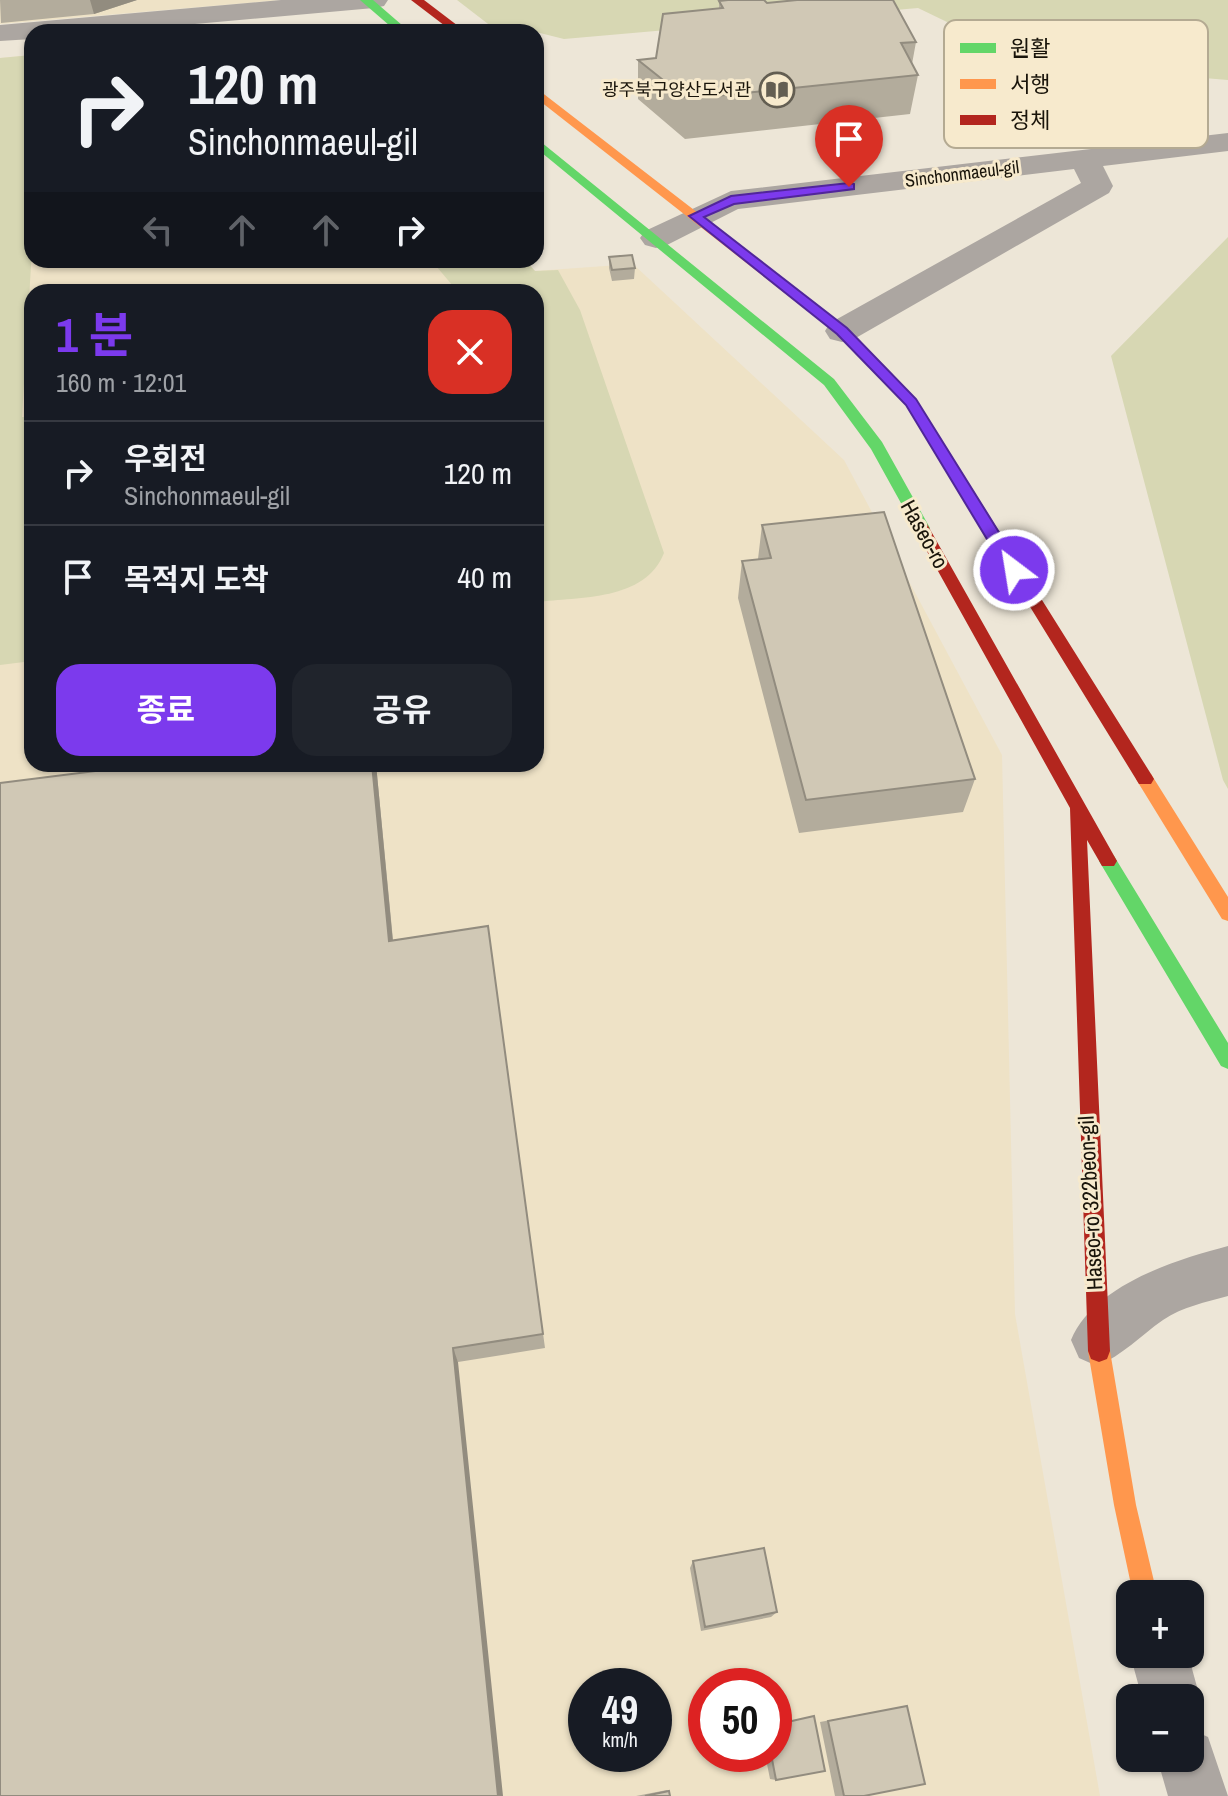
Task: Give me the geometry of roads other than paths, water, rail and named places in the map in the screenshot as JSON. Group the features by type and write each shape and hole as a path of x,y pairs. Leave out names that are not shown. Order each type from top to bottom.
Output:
{"main road":[{"path":"367,0 395,24"},
{"path":"417,0 449,24"},
{"path":"544,98 842,331 911,402 1228,913"},
{"name":"Haseo-ro","path":"544,148 829,382 856,416 877,446 1077,809 1228,1060"},
{"name":"Haseo-ro 322beon-gil","path":"1077,809 1097,1340 1125,1505 1142,1580"}],"street":[{"path":"100,24 374,0"},
{"path":"0,33 24,31"},
{"name":"Sinchonmaeul-gil","path":"1208,145 1228,142"},
{"name":"Sinchonmaeul-gil","path":"656,238 731,200 1180,148"},
{"path":"842,331 1098,186 1085,160"},
{"path":"1097,1340 1147,1300 1184,1283 1228,1271"},
{"path":"1191,1772 1198,1796"}],"place":[{"name":"광주북구양산도서관","path":"777,90"}]}
